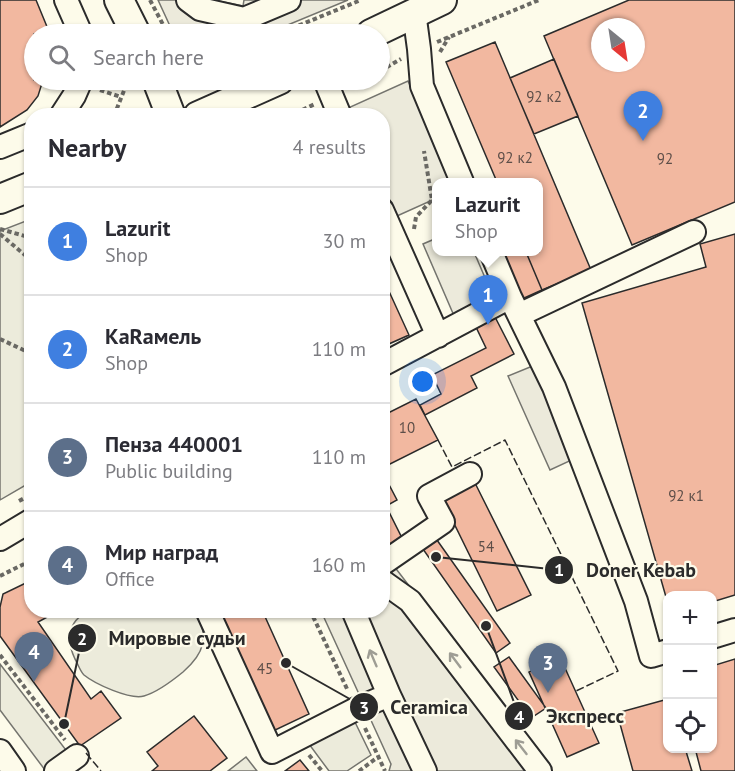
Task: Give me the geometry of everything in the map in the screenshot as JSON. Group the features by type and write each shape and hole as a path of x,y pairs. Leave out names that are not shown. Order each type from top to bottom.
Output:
{"main road":[{"path":"118,0 131,24"},
{"path":"390,24 442,0"},
{"path":"161,90 168,108"},
{"path":"216,108 256,90"},
{"path":"0,199 24,189"}],"street":[{"path":"66,0 77,24"},
{"path":"188,0 200,9 244,19 289,0"},
{"path":"414,12 422,86 460,178"},
{"path":"66,108 77,90"},
{"path":"329,90 337,108"},
{"path":"0,147 24,137"},
{"path":"390,228 438,336"},
{"path":"390,361 438,336 694,232"},
{"path":"493,256 514,306 554,387 636,601 651,656 663,652"},
{"path":"390,558 443,522 429,496 471,474"},
{"path":"0,539 24,525"},
{"path":"390,587 410,601 540,771"},
{"path":"211,618 272,752 356,709 389,695"},
{"path":"356,618 423,770"},
{"path":"717,635 735,630"},
{"path":"0,751 14,771"},
{"path":"56,771 77,756"}],"path":[{"path":"150,0 163,24"},
{"path":"302,24 361,0"},
{"path":"390,65 419,49 539,0"},
{"path":"422,86 449,37"},
{"path":"117,108 125,90"},
{"path":"413,236 416,217 432,200 423,144"},
{"path":"0,229 24,236"},
{"path":"0,234 24,254"},
{"path":"0,339 24,350"},
{"path":"0,576 24,564"},
{"path":"0,655 77,756"},
{"path":"359,771 378,757"}],"shaded area":[{"path":"158,0 214,0 243,6 244,0 348,0 290,24 169,24"},
{"path":"408,81 451,178 432,178 432,200 397,216 390,200 390,108 348,108"},
{"path":"24,222 24,486 0,500 0,231"},
{"path":"432,240 432,256 476,256 495,301 455,318 423,244"},
{"path":"535,365 576,458 550,470 508,376"},
{"path":"390,561 551,771 389,771 391,764 324,618 390,618"},
{"path":"78,618 200,618 203,637 200,651 191,665 165,686 138,697 113,690 84,675 70,644 74,623"},
{"path":"0,664 69,754 45,770 0,710"},
{"path":"352,716 371,755 347,771 329,771 306,740"},
{"path":"246,757 257,771 228,771"}],"building":[{"path":"0,0 36,0 46,24 24,24 24,90 40,90 29,108 24,108 24,112 0,127"},
{"path":"629,0 735,0 735,202 632,245 544,36"},
{"path":"495,42 591,270 542,290 528,256 543,256 543,178 495,178 446,62"},
{"path":"554,59 578,116 534,134 510,78"},
{"path":"735,234 735,595 717,600 717,591 664,591 582,303 706,267 700,244"},
{"path":"504,256 528,256 542,290 522,299"},
{"path":"390,293 409,335 390,343"},
{"path":"494,315 514,354 471,376 477,388 425,415 420,405 441,394 432,375 486,348 475,325"},
{"path":"416,399 438,440 390,464 390,412"},
{"path":"475,483 531,595 497,611 442,499"},
{"path":"390,487 397,500 390,504"},
{"path":"390,514 403,540 390,546"},
{"path":"432,533 510,643 496,653 418,542"},
{"path":"24,584 24,618 45,618 38,622 91,699 101,691 121,718 80,746 0,636 0,607 3,594"},
{"path":"219,618 266,618 309,714 271,732"},
{"path":"509,657 546,708 531,718 494,667"},
{"path":"560,657 599,743 567,757 529,672"},
{"path":"735,659 735,771 701,771 696,753 717,753 717,664"},
{"path":"663,700 663,753 687,753 692,771 633,771 617,713"},
{"path":"194,716 227,758 210,771 152,771 158,766 147,752"},
{"path":"300,760 309,771 285,771"}],"fence":[{"path":"438,440 452,467 505,440 618,671 576,691"},
{"path":"86,753 101,771"}],"place":[{"name":"КаRамель","path":"643,141"},
{"name":"Lazurit","path":"488,325"},
{"name":"Doner Kebab","path":"436,557"},
{"name":"Экспресс","path":"486,626"},
{"name":"Ceramica","path":"286,663"},
{"name":"Мир наград","path":"34,682"},
{"name":"Пенза 440001","path":"548,693"},
{"name":"Мировые судьи","path":"64,724"}]}
